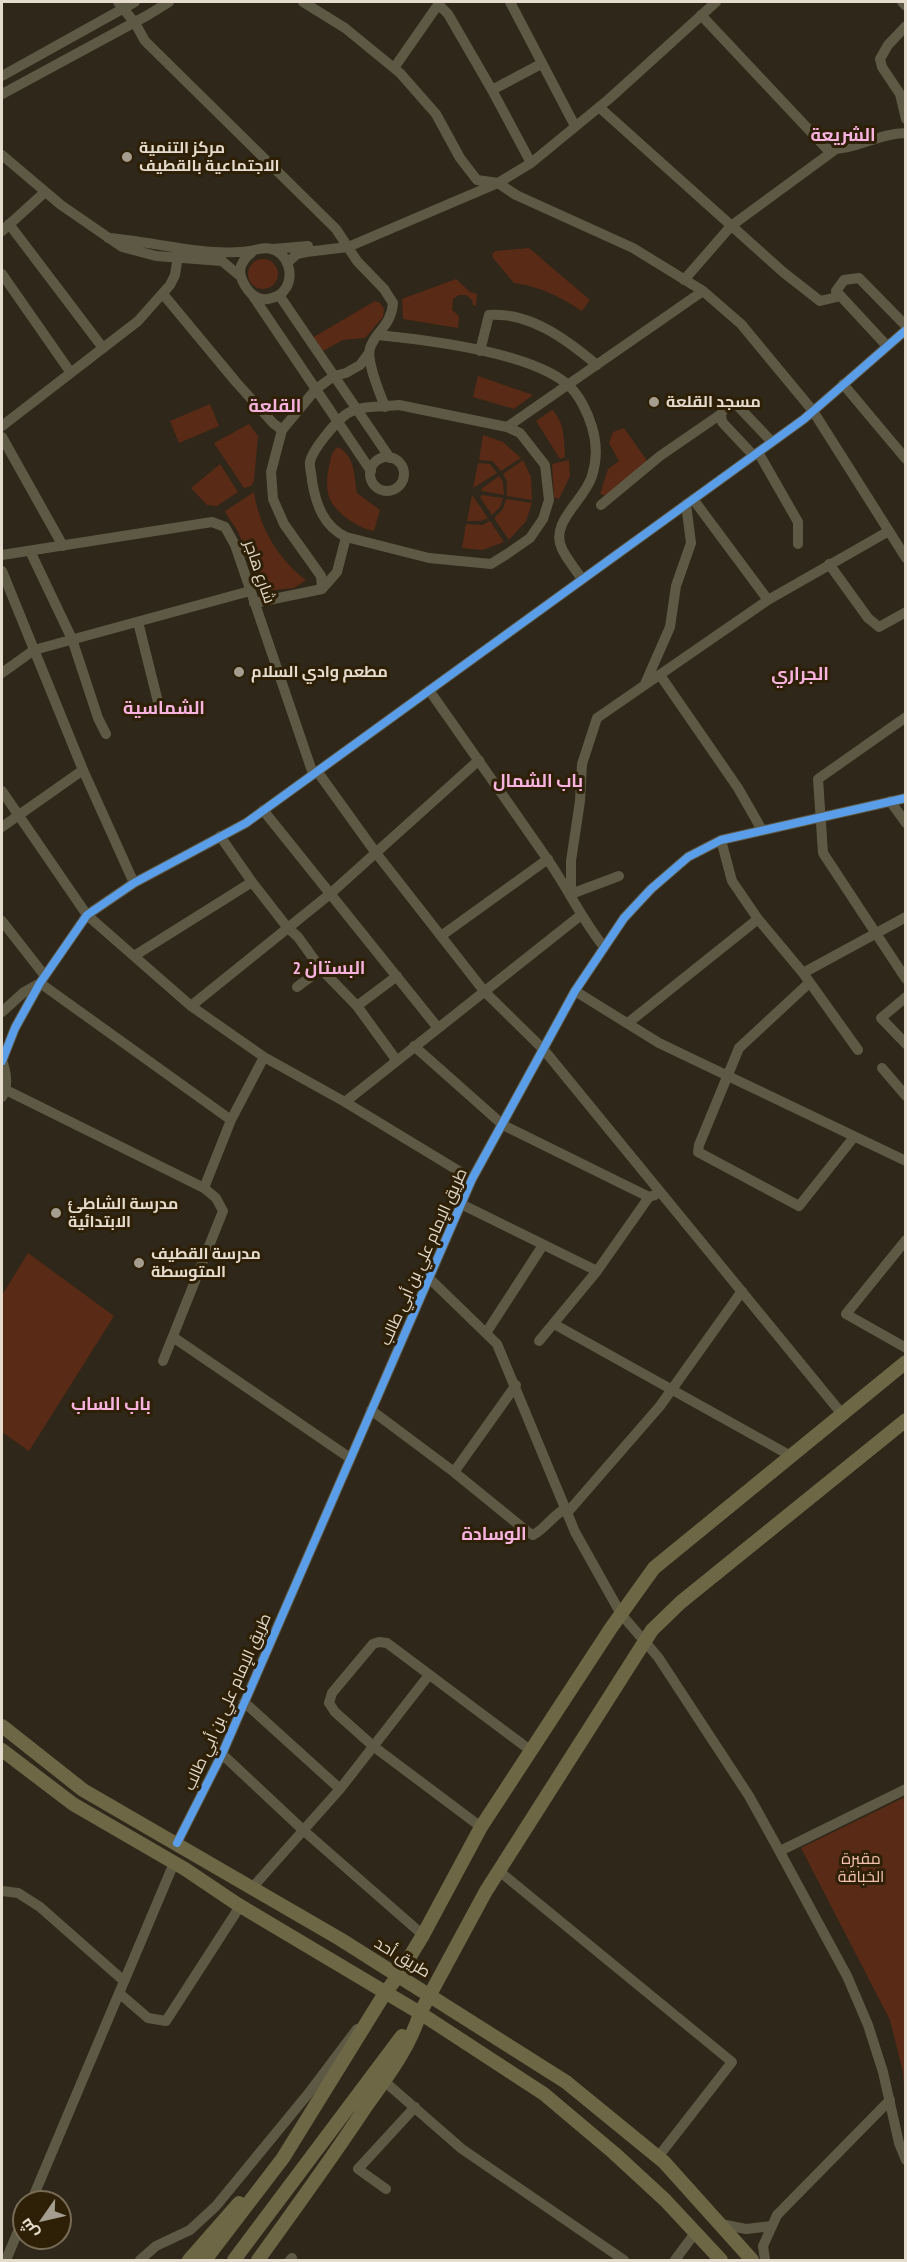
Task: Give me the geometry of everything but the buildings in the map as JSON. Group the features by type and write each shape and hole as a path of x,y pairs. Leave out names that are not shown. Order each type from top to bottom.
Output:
{"main road":[{"path":"205,2260 283,2158 423,1935 481,1827 530,1750 654,1568 906,1362"},
{"path":"234,2260 420,2013 499,1870 652,1630 681,1602 906,1420"},
{"name":"طريق أحد","path":"2,1726 83,1790 177,1843 431,1995 566,2082 658,2157 753,2260"},
{"path":"2,1750 73,1804 420,2013 552,2100 631,2169 721,2260"},
{"path":"258,2260 384,2081 415,2031 420,2013"},
{"path":"189,2260 240,2202 283,2158"}],"street":[{"path":"2,76 120,5 135,2"},
{"path":"2,94 169,2"},
{"path":"303,2 345,28 394,68 436,114 460,158 477,180 498,183 516,195 633,248 703,291 741,324 813,411 906,558"},
{"path":"510,2 575,126"},
{"path":"902,2 906,6"},
{"path":"394,68 439,3 448,14 492,90 531,163"},
{"path":"120,5 135,22 145,41 315,207 336,229 357,261 384,289 393,303 392,315 370,347 369,353 385,407"},
{"path":"288,262 306,252 359,241 498,183 531,163 599,106 708,6 827,148 840,150 890,133 906,133"},
{"path":"906,26 888,45 880,59 882,67 903,91 906,119"},
{"path":"492,90 541,64"},
{"path":"599,106 783,272 820,301 841,296"},
{"path":"684,280 731,226 836,149"},
{"path":"2,155 45,192 122,247 156,256 222,261 240,276"},
{"path":"45,192 5,227 102,348"},
{"path":"108,238 130,239 156,246 232,252 346,244"},
{"path":"253,296 264,299 279,295 287,286 290,278 288,262 273,249"},
{"path":"252,252 241,266 240,280 339,422 371,471 371,479 379,489 391,491 398,488 404,479 404,469 397,460 390,458 385,457 379,460 371,471"},
{"path":"2,426 138,321 163,294 175,275 178,256"},
{"path":"2,274 71,373"},
{"path":"163,1361 223,1211 216,1198 204,1188 4,1094 6,1077 2,1060 15,1028 43,980 87,915 134,883 246,823 813,411 887,346 906,328 859,278 844,280 836,291 887,346"},
{"path":"507,427 703,291"},
{"path":"163,294 236,382 282,430"},
{"path":"279,295 390,458"},
{"path":"480,351 489,315 501,314 546,328 567,340 597,364"},
{"path":"378,335 428,340 480,351 542,368 568,385 590,419 595,436 596,459 592,478 562,524 559,536 561,547 582,579"},
{"path":"322,589 321,576 284,524 273,499 271,472 282,430 316,389 334,376 346,374 360,365 369,353"},
{"path":"843,384 906,459"},
{"path":"601,504 660,456 721,414 726,406 735,403 772,442"},
{"path":"399,405 507,427 520,433 545,465 549,500 543,519 530,537 491,564 429,558 346,537 335,532 321,514 315,499 310,462 326,433 346,414 356,410 399,405"},
{"path":"721,414 722,422 756,454 798,522 798,544"},
{"path":"2,437 63,546"},
{"path":"690,502 768,600"},
{"path":"645,684 670,627 676,586 691,543 690,502"},
{"name":"شارع هاجر","path":"2,555 212,522 225,527 235,545 315,773 484,991 544,1050 842,1414"},
{"path":"571,894 571,861 580,801 582,764 597,718 768,600 889,531"},
{"path":"254,603 322,589 337,573 346,537"},
{"path":"30,551 72,639 98,718 106,734"},
{"path":"829,564 868,618 879,627 906,612"},
{"path":"2,571 83,770 134,883"},
{"path":"2,673 34,650 250,591"},
{"path":"138,622 160,710"},
{"path":"660,675 738,788 762,830"},
{"path":"429,690 548,859 571,894 581,915 604,947"},
{"path":"906,717 818,779 823,853 906,979"},
{"path":"191,1006 330,894 479,760"},
{"path":"2,827 83,770"},
{"path":"2,791 87,915 191,1006 264,1057 345,1102 472,1179"},
{"name":"طريق الإمام علي بن أبي طالب","path":"177,1843 222,1754 472,1179 575,991 624,918 651,889 688,857 721,840 906,798"},
{"path":"890,801 906,823"},
{"path":"263,810 438,1028"},
{"path":"220,836 252,882 298,937 321,969 357,1006 398,1061"},
{"path":"721,840 732,882 758,919 803,973 858,1050"},
{"path":"441,936 548,859"},
{"path":"571,894 619,876"},
{"path":"134,956 252,882"},
{"path":"345,1102 581,915"},
{"path":"803,973 906,917"},
{"path":"628,1023 758,919"},
{"path":"2,921 43,980 231,1120"},
{"path":"297,987 321,969"},
{"path":"357,1006 397,976"},
{"path":"2,1011 24,992 43,980"},
{"path":"809,982 739,1048 698,1152 799,1206 854,1137"},
{"path":"575,991 659,1043 906,1161"},
{"path":"906,997 881,1018 906,1044"},
{"path":"414,1046 502,1125 649,1197"},
{"path":"204,1188 231,1120 264,1057"},
{"path":"882,1068 906,1096"},
{"path":"539,1341 597,1272 649,1197 661,1193"},
{"path":"461,1204 597,1272"},
{"path":"906,1240 846,1314 906,1348"},
{"path":"486,1333 543,1245"},
{"path":"429,1278 497,1344 516,1385 575,1532 621,1614 645,1640 750,1796 780,1851 847,1976 860,2005 868,2025 890,2100 899,2143 906,2160"},
{"path":"371,1410 533,1535 553,1516 566,1511 660,1406 742,1291"},
{"path":"554,1324 791,1456"},
{"path":"173,1337 350,1458"},
{"path":"454,1472 516,1385"},
{"path":"481,1827 373,1746 335,1712 329,1703 332,1693 373,1644 387,1643 530,1750"},
{"path":"252,1888 340,1789 429,1675"},
{"path":"244,1702 340,1789"},
{"path":"222,1754 303,1830 423,1935"},
{"path":"780,1851 906,1789"},
{"path":"36,2190 174,1863"},
{"path":"499,1870 732,2062 658,2157"},
{"path":"2,1891 18,1893 39,1907 124,1981"},
{"path":"119,1993 148,2018 166,2021 237,1911 237,1904"},
{"path":"140,2260 156,2246 190,2230 232,2188 385,1993"},
{"path":"384,2081 462,2149 624,2260"},
{"path":"765,2260 763,2246 777,2215 890,2100"},
{"path":"386,2189 358,2169 415,2107"},
{"path":"721,2224 746,2229 772,2226"},
{"path":"675,2260 695,2232"},
{"path":"6,2260 12,2246"}],"green space":[{"path":"529,248 590,300 582,311 550,293 514,283 492,254 495,251"},
{"path":"263,259 274,263 278,274 274,285 263,289 252,285 248,274 252,263"},
{"path":"456,279 470,292 477,294 476,306 466,295 459,295 453,299 452,310 459,316 458,328 403,319 402,299"},
{"path":"375,301 380,303 384,309 383,317 365,338 343,340 321,352 312,338"},
{"path":"478,376 533,395 514,409 473,397"},
{"path":"210,404 219,426 179,443 170,421"},
{"path":"552,410 563,432 565,457 560,459 536,421"},
{"path":"249,424 258,436 254,481 251,486 244,488 214,443"},
{"path":"624,428 648,462 608,497 600,494 608,469 619,461 609,443 613,432"},
{"path":"483,435 503,442 521,458 501,471 492,461 479,460"},
{"path":"338,447 348,455 351,461 357,493 380,510 374,531 361,527 348,519 336,509 329,497 328,471 332,454"},
{"path":"523,460 531,477 532,500 507,496 507,481 503,474"},
{"path":"569,460 570,476 559,499 554,497 552,464"},
{"path":"478,463 490,464 497,473 473,488"},
{"path":"220,464 238,492 217,506 207,505 191,488"},
{"path":"499,476 503,482 504,495 482,491 481,489"},
{"path":"254,492 260,518 271,541 287,562 306,580 294,588 262,591 238,532 225,511"},
{"path":"472,495 488,518 481,521 467,521"},
{"path":"482,495 503,498 500,507 492,515 480,497"},
{"path":"506,499 532,503 526,521 509,540 494,518 503,509"},
{"path":"490,521 504,542 482,550 462,548 466,524 482,525"},
{"path":"28,1253 114,1316 29,1451 2,1432 2,1295"},
{"name":"مقبرة الخباقة","path":"905,1797 905,2102 903,2072 890,2020 801,1848"}],"cycle path":[{"path":"2,1061 15,1028 40,983 87,915 134,883 246,823 804,419 906,330"},
{"path":"177,1843 222,1754 472,1179 575,991 624,918 651,889 688,857 721,840 906,798"}],"place":[{"name":"مركز التنمية الاجتماعية بالقطيف","path":"127,157"},
{"name":"مسجد القلعة","path":"654,402"},
{"name":"مطعم وادي السلام","path":"239,672"},
{"name":"مدرسة الشاطئ الابتدائية","path":"56,1213"},
{"name":"مدرسة القطيف المتوسطة","path":"139,1263"}],"district":[{"name":"الشريعة","path":"843,136"},
{"name":"القلعة","path":"275,407"},
{"name":"الجراري","path":"800,675"},
{"name":"الشماسية","path":"164,709"},
{"name":"باب الشمال","path":"538,782"},
{"name":"البستان 2","path":"329,969"},
{"name":"باب الساب","path":"111,1405"},
{"name":"الوسادة","path":"494,1535"}]}
